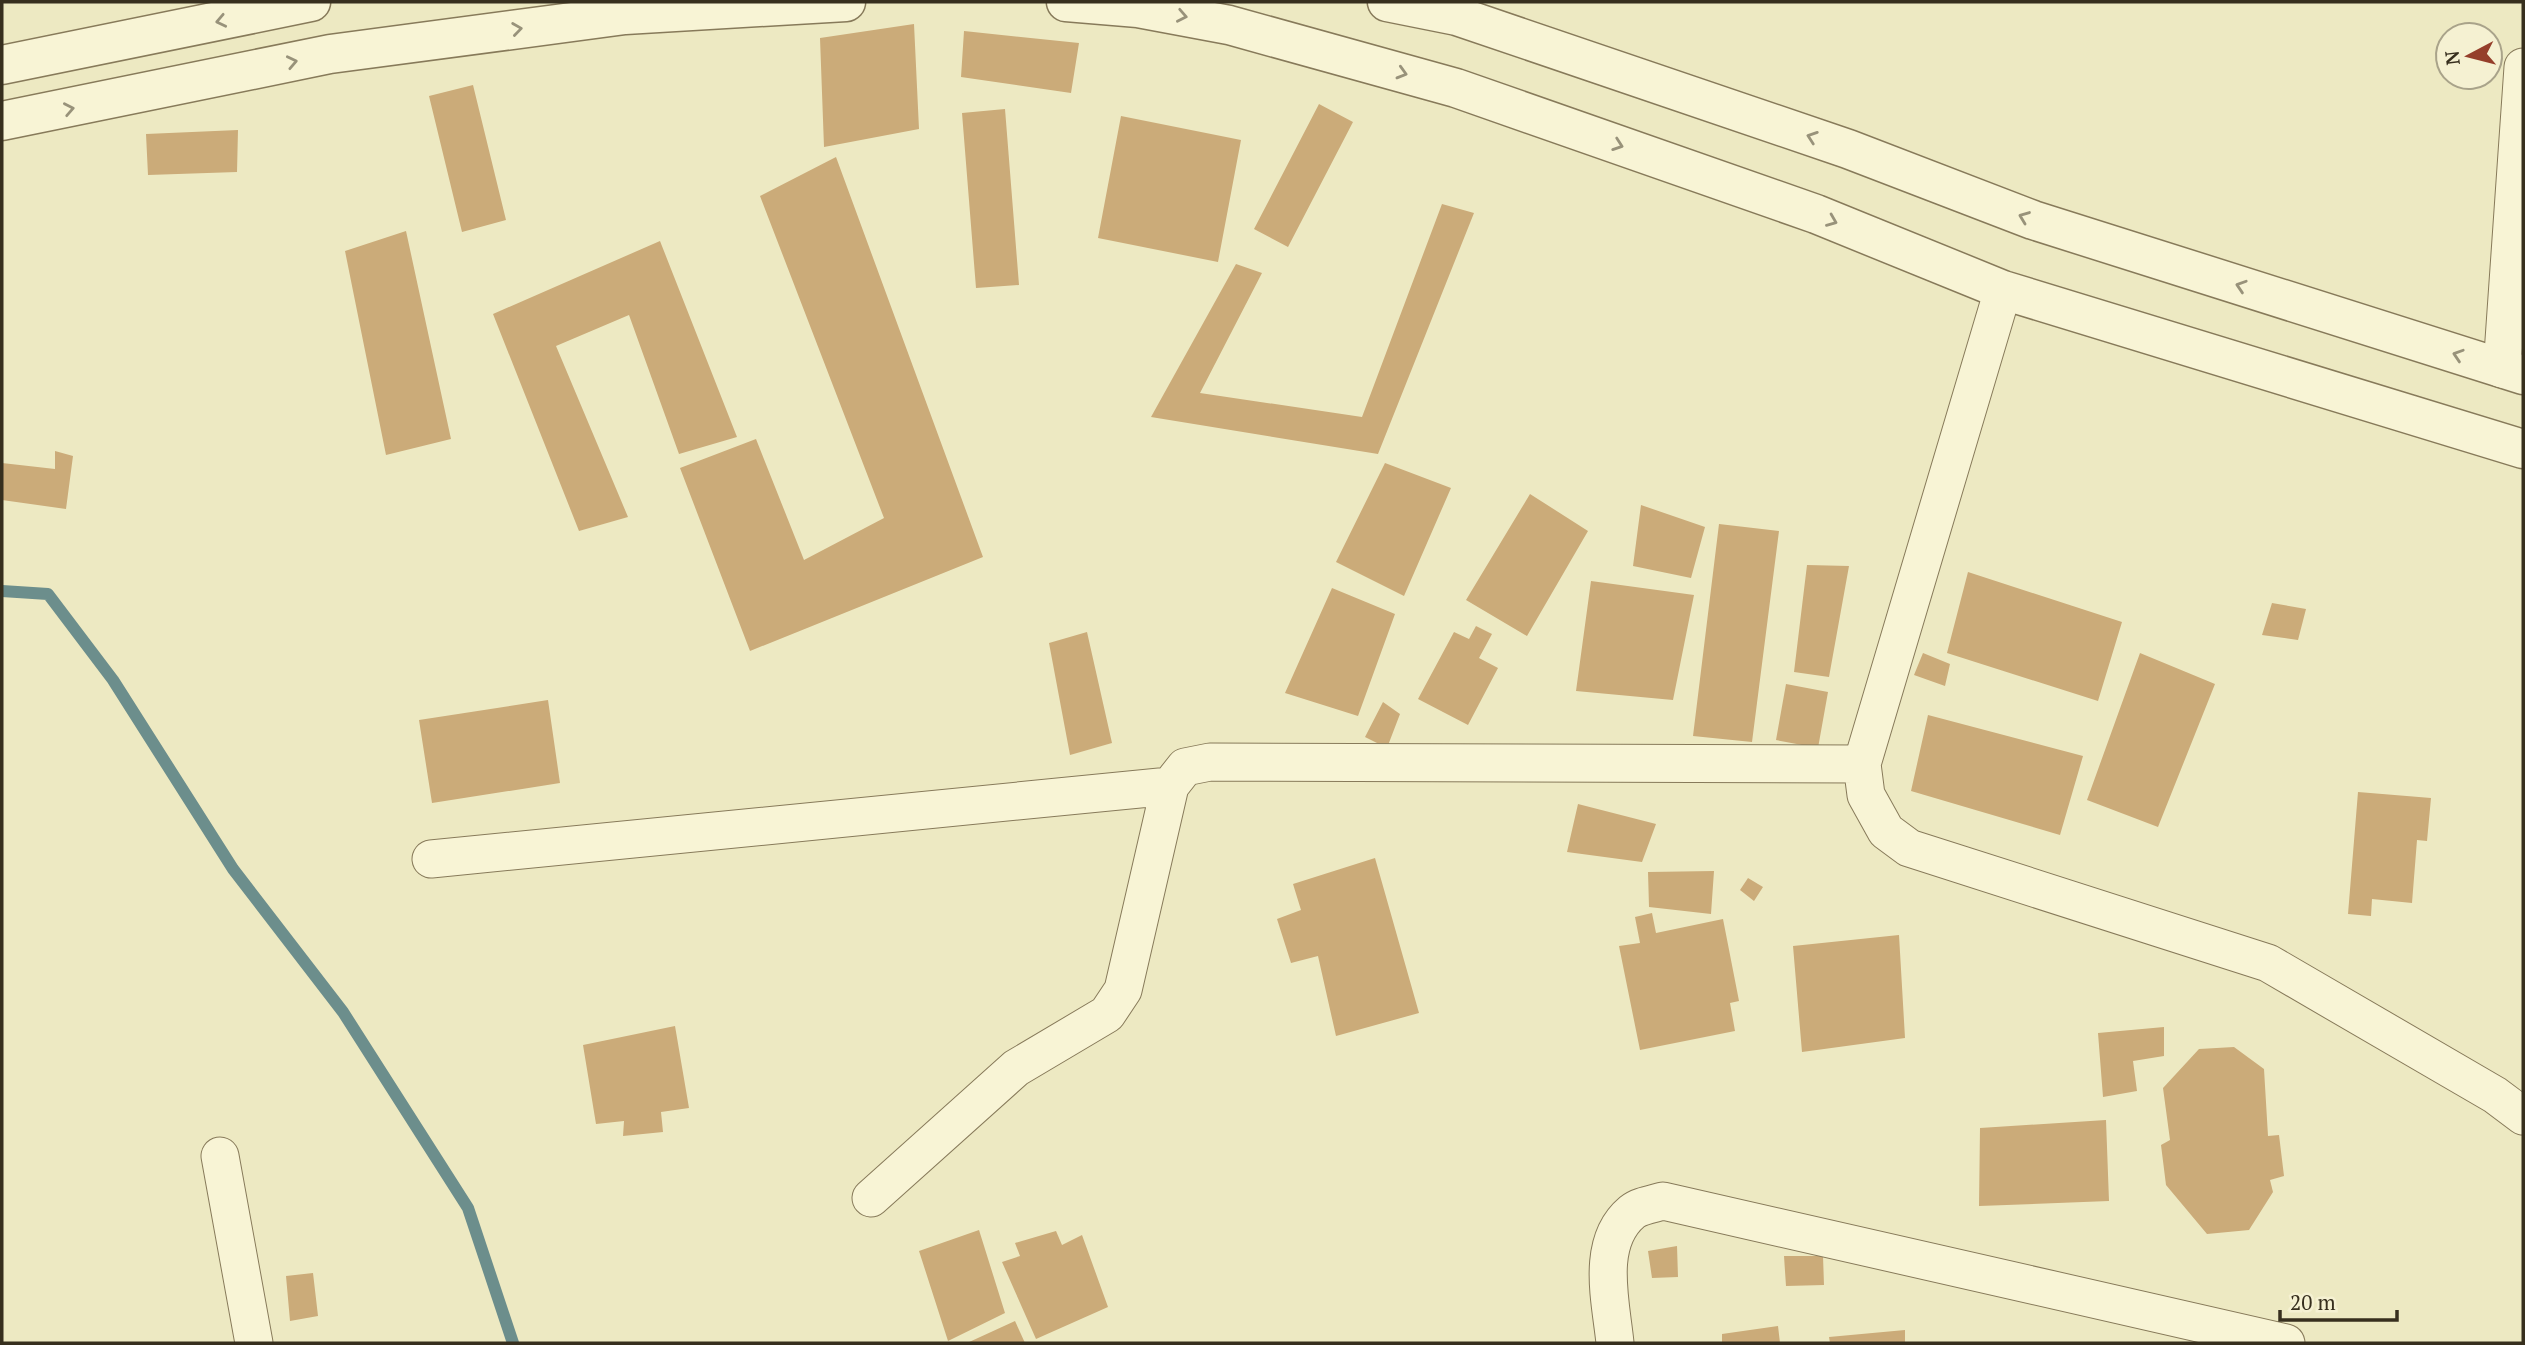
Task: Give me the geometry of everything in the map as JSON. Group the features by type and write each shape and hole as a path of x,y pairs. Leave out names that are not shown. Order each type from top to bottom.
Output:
{"street":[{"path":"2,65 311,2"},
{"path":"2,121 330,54 625,15 846,2"},
{"path":"1066,2 1138,8 1229,25 1456,88 1816,214 2003,290 2523,449"},
{"path":"1387,2 1457,16 1848,149 2033,220 2513,372 2523,67"},
{"path":"2003,290 1862,764 1867,795 1886,831 1909,848 2268,963 2495,1095 2523,1115"},
{"path":"871,1198 1016,1068 1107,1014 1123,990 1170,786 1185,767 1210,762 1862,764"},
{"path":"431,859 1170,786"},
{"path":"220,1156 254,1343"},
{"path":"1615,1343 1608,1265 1614,1232 1633,1211 1662,1201 2286,1343"}],"building":[{"path":"914,24 919,129 824,147 820,38"},
{"path":"964,31 1079,43 1071,93 961,77"},
{"path":"473,85 506,220 462,232 429,96"},
{"path":"1319,104 1353,122 1288,247 1254,229"},
{"path":"1005,109 1019,285 976,288 962,113"},
{"path":"1121,116 1241,140 1218,262 1098,238"},
{"path":"238,130 237,172 148,175 146,134"},
{"path":"836,157 983,557 750,651 680,468 756,439 804,560 884,518 760,196"},
{"path":"1442,204 1474,213 1378,454 1151,417 1236,264 1262,273 1200,393 1362,417"},
{"path":"406,231 451,439 386,455 345,251"},
{"path":"660,241 737,437 679,454 629,315 556,346 628,517 579,531 493,314"},
{"path":"55,451 73,456 66,509 2,500 2,463 55,469"},
{"path":"1385,463 1451,488 1404,596 1336,562"},
{"path":"1530,494 1588,531 1527,636 1466,600"},
{"path":"1641,505 1705,527 1691,578 1633,566"},
{"path":"1719,524 1779,531 1752,742 1693,736"},
{"path":"1807,565 1849,566 1829,677 1794,672"},
{"path":"1968,572 2122,622 2098,701 1947,653"},
{"path":"1591,581 1694,595 1673,700 1576,691"},
{"path":"1332,588 1395,614 1358,716 1285,693"},
{"path":"2272,603 2306,609 2298,640 2262,635"},
{"path":"1476,626 1492,634 1479,658 1498,668 1468,725 1418,699 1454,632 1469,639"},
{"path":"1087,632 1112,743 1070,755 1049,643"},
{"path":"1923,653 1950,664 1945,686 1914,675"},
{"path":"2140,653 2215,684 2158,827 2087,800"},
{"path":"1786,684 1828,692 1818,748 1776,740"},
{"path":"548,700 560,783 432,803 419,720"},
{"path":"1383,702 1400,714 1387,748 1365,737"},
{"path":"1928,715 2083,756 2060,835 1911,791"},
{"path":"2358,792 2431,798 2427,841 2417,840 2412,903 2372,899 2371,916 2348,914"},
{"path":"1578,804 1656,824 1642,862 1567,852"},
{"path":"1375,858 1419,1013 1336,1036 1318,956 1291,963 1277,919 1301,910 1293,884"},
{"path":"1714,871 1711,914 1649,907 1648,872"},
{"path":"1748,878 1763,887 1754,901 1740,890"},
{"path":"1652,913 1656,933 1723,919 1739,1001 1730,1003 1735,1031 1640,1050 1619,946 1640,943 1635,917"},
{"path":"1899,935 1905,1038 1802,1052 1793,946"},
{"path":"675,1026 689,1108 661,1112 663,1132 623,1136 624,1121 596,1124 583,1045"},
{"path":"2164,1027 2164,1056 2133,1061 2137,1091 2103,1097 2098,1033"},
{"path":"2234,1047 2264,1069 2268,1136 2279,1135 2284,1176 2270,1180 2273,1192 2249,1230 2207,1234 2166,1185 2161,1145 2170,1140 2163,1088 2199,1049"},
{"path":"2106,1120 2109,1201 1979,1206 1980,1128"},
{"path":"979,1230 1005,1313 948,1341 919,1251"},
{"path":"1056,1231 1062,1245 1082,1235 1108,1307 1036,1339 1002,1262 1020,1256 1015,1243"},
{"path":"1677,1246 1678,1277 1652,1278 1648,1251"},
{"path":"1784,1256 1823,1256 1824,1285 1786,1286"},
{"path":"313,1273 318,1316 290,1321 286,1276"},
{"path":"1015,1321 1025,1343 967,1343"},
{"path":"1778,1326 1780,1343 1722,1343 1722,1334"},
{"path":"1905,1330 1905,1343 1830,1343 1829,1337"}],"waterway":[{"path":"2,591 48,594 113,680 233,869 343,1012 468,1208 513,1343"}]}
